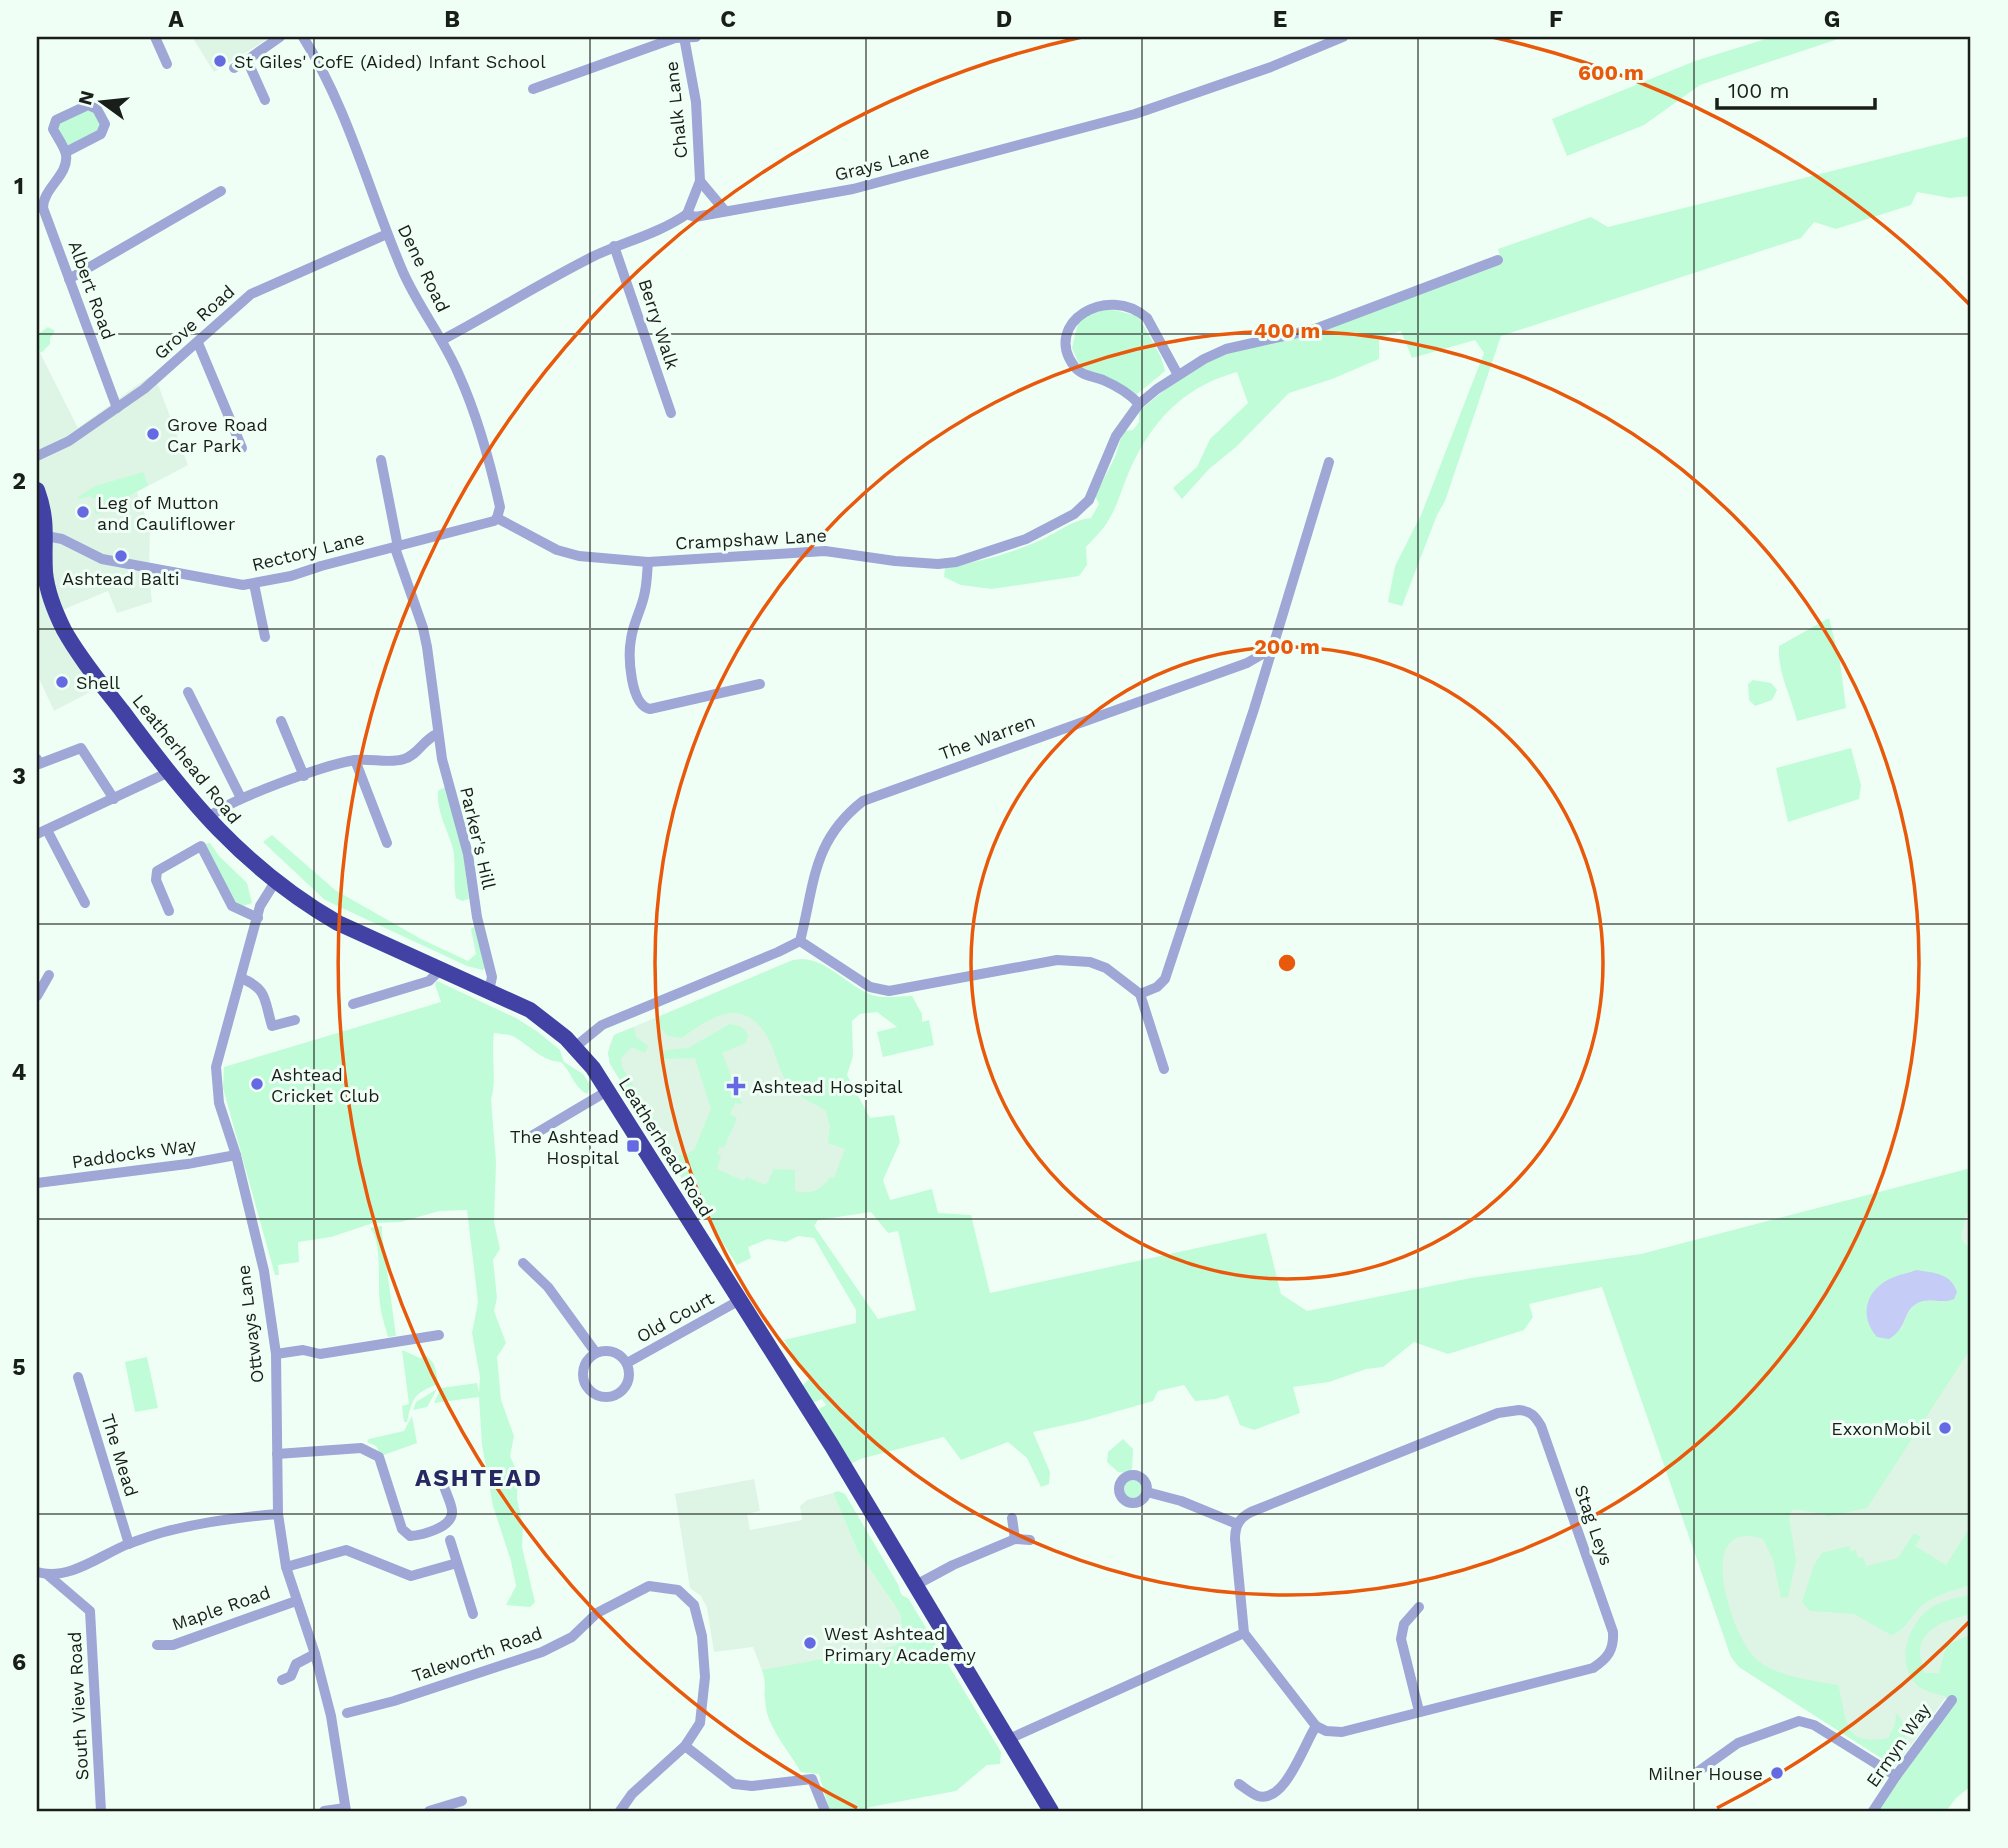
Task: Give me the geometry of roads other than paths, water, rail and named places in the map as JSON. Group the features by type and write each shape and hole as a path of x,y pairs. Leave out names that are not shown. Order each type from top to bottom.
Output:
{"highway":[{"name":"Leatherhead Road","path":"38,499 46,525 45,573 50,600 67,635 207,819 275,882 338,923 530,1010 575,1047 609,1090 838,1455 1051,1811"}],"street":[{"path":"155,37 167,64"},
{"path":"234,68 280,37"},
{"name":"Dene Road","path":"303,37 325,73 341,107 387,234 415,297 442,340 459,374 483,438 500,507 497,517"},
{"path":"533,89 675,38 688,37"},
{"name":"Chalk Lane","path":"687,214 700,181 696,102 688,37"},
{"name":"Grays Lane","path":"442,340 577,264 614,246 676,222 687,214 695,217 757,208 853,189 1135,114 1271,67 1343,37"},
{"path":"247,60 265,100"},
{"path":"88,105 97,109 105,124 101,134 66,152 53,129 56,120 88,105"},
{"name":"Albert Road","path":"66,152 64,168 44,197 43,208 117,408"},
{"name":"Chalk Lane","path":"700,181 725,211"},
{"path":"69,279 221,191"},
{"name":"Grove Road","path":"37,456 69,441 144,389 251,294 387,234"},
{"name":"Berry Walk","path":"614,246 671,413"},
{"name":"Crampshaw Lane","path":"497,517 556,550 579,556 648,562 825,551 939,564 981,554 1055,526 1082,507 1098,483 1116,436 1139,404 1178,374 1204,359 1226,349 1315,329 1498,260"},
{"path":"1139,404 1121,388 1083,374 1074,367 1067,343 1073,321 1079,314 1105,304 1121,304 1140,311 1147,318 1178,374"},
{"path":"198,343 242,448"},
{"name":"Parker's Hill","path":"381,460 397,548 423,628 442,759 468,854 483,949 492,977 489,991"},
{"path":"1140,994 1157,988 1166,979 1293,587 1329,462"},
{"name":"Rectory Lane","path":"46,536 62,539 102,559 227,583 254,584 397,548 494,521 497,517"},
{"path":"648,562 644,595 631,637 629,659 640,704 650,709 760,684"},
{"path":"254,584 265,637"},
{"name":"The Warren","path":"800,941 819,859 830,833 844,816 863,801 1247,663 1271,649"},
{"path":"188,692 242,798"},
{"path":"281,721 304,776"},
{"path":"207,819 225,805 242,798 355,760 407,758 431,736 438,734"},
{"path":"37,759 39,764 81,748 114,799"},
{"path":"355,760 387,842"},
{"path":"85,903 42,832 169,772"},
{"path":"169,911 156,880 157,871 201,846 232,906 258,918"},
{"name":"Ottways Lane","path":"275,882 260,906 216,1067 216,1082 264,1271 276,1354 278,1514 286,1567 315,1654 336,1734 345,1809"},
{"path":"575,1047 602,1025 800,941 870,988 889,991 1057,960 1074,959 1107,968 1140,994 1164,1069"},
{"path":"353,1003 429,981 441,969"},
{"path":"37,996 50,975"},
{"path":"241,978 256,984 262,991 272,1026 295,1020"},
{"path":"527,1138 609,1090"},
{"name":"Paddocks Way","path":"37,1183 236,1155"},
{"path":"523,1263 548,1287 596,1353"},
{"name":"Old Court","path":"627,1363 740,1300"},
{"path":"276,1354 303,1350 320,1354 439,1335"},
{"name":"Old Court","path":"608,1350 619,1354 627,1363 630,1375 626,1387 617,1395 605,1398 593,1394 585,1384 583,1372 587,1360 596,1353 608,1350"},
{"name":"The Mead","path":"78,1377 129,1544"},
{"name":"Stag Leys","path":"1237,1524 1251,1512 1499,1413 1528,1411 1541,1426 1613,1632 1608,1657 1593,1668 1342,1732 1316,1726"},
{"path":"277,1454 361,1448 379,1457 404,1533 410,1536 443,1526 449,1521 452,1513 444,1486"},
{"path":"1147,1492 1181,1501 1237,1524 1235,1539 1244,1633 1316,1726 1280,1790 1273,1795 1256,1796 1239,1784"},
{"path":"37,1572 49,1576 66,1573 129,1544 165,1532 233,1518 278,1514"},
{"path":"1012,1518 1015,1539"},
{"path":"914,1586 1015,1539 1030,1540"},
{"path":"450,1541 473,1614"},
{"path":"286,1567 346,1550 411,1576 457,1563"},
{"name":"South View Road","path":"49,1576 90,1611 101,1811"},
{"name":"Taleworth Road","path":"347,1713 406,1697 542,1652 572,1636 597,1613 649,1586 678,1590 694,1605 702,1636 705,1677 700,1723 685,1746 632,1794 620,1811"},
{"name":"Maple Road","path":"157,1644 173,1645 296,1601"},
{"path":"1419,1607 1404,1624 1401,1639 1419,1711"},
{"path":"1009,1739 1244,1633"},
{"path":"282,1680 290,1676 296,1664 315,1654"},
{"name":"Ermyn Way","path":"1873,1811 1952,1700"},
{"path":"1696,1773 1738,1743 1799,1721 1814,1725 1896,1776"},
{"path":"685,1746 734,1784 752,1786 812,1779 824,1811"},
{"path":"429,1811 462,1801"},
{"path":"324,1811 345,1809"}],"water":[{"path":"1916,1270 1946,1277 1957,1292 1954,1299 1930,1300 1916,1304 1895,1334 1889,1339 1877,1337 1868,1320 1871,1295 1884,1282"}],"place":[{"name":"St Giles' CofE (Aided) Infant School","path":"220,61"},
{"name":"Grove Road Car Park","path":"153,434"},
{"name":"Leg of Mutton and Cauliflower","path":"83,512"},
{"name":"Ashtead Balti","path":"121,556"},
{"name":"Shell","path":"62,682"},
{"name":"Ashtead Cricket Club","path":"257,1084"},
{"name":"Ashtead Hospital","path":"736,1086"},
{"name":"The Ashtead Hospital","path":"633,1146"},
{"name":"ExxonMobil","path":"1945,1428"},
{"name":"West Ashtead Primary Academy","path":"810,1643"},
{"name":"Milner House","path":"1777,1773"}],"district":[{"name":"ASHTEAD","path":"479,1478"}]}
